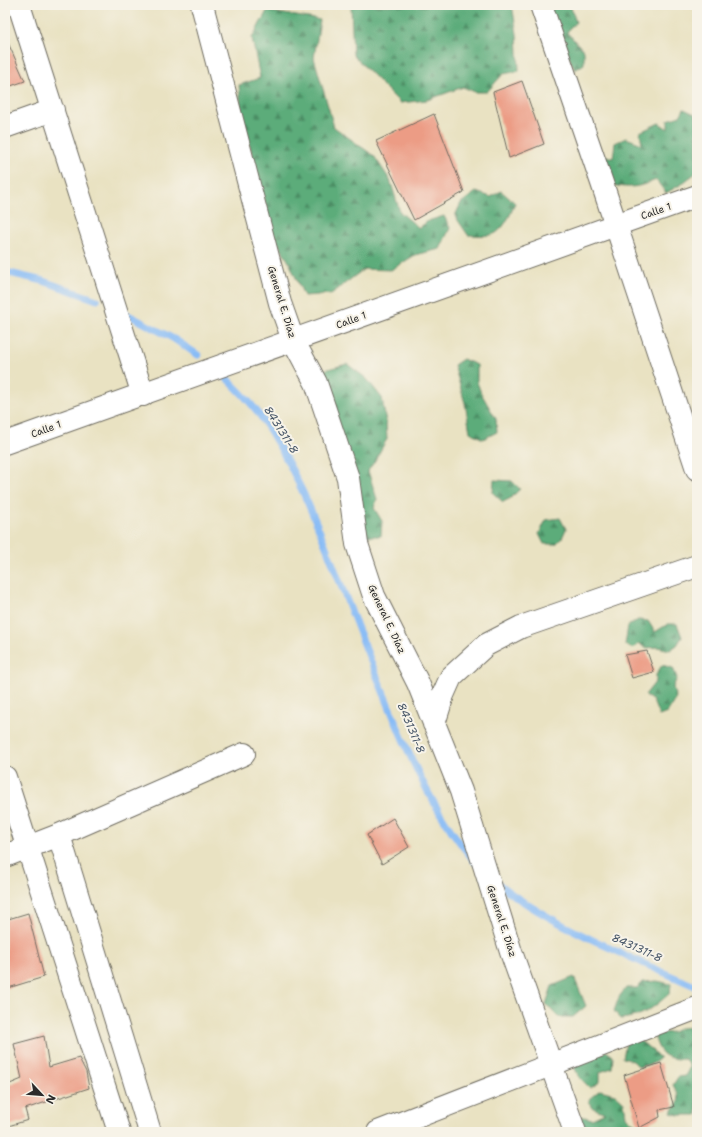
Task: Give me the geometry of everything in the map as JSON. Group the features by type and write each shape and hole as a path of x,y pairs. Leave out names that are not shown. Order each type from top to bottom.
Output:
{"street":[{"path":"19,5 143,394"},
{"name":"General E. Díaz","path":"202,5 280,303 293,340 316,383 348,478 358,544 374,596 418,684 461,791 511,952 574,1132"},
{"path":"540,5 616,225 697,469"},
{"path":"5,127 53,110"},
{"name":"Calle 1","path":"5,443 697,196"},
{"path":"434,724 442,695 452,677 486,645 521,627 697,566"},
{"path":"5,856 59,835 244,754"},
{"path":"5,777 119,1132"},
{"path":"59,835 150,1132"},
{"path":"378,1132 697,1008"}],"green space":[{"path":"351,5 512,5 517,34 519,71 503,74 487,92 475,92 463,87 427,100 400,103 353,55"},
{"path":"544,5 570,5 576,22 567,32 584,51 584,64 575,70"},
{"path":"267,11 320,20 314,58 334,127 374,156 390,180 400,212 419,228 428,221 444,216 450,228 440,249 415,255 391,270 364,269 331,294 304,296 289,262 273,235 241,111 239,85 260,78 252,38"},
{"path":"684,109 697,115 697,172 680,185 666,193 656,180 635,187 612,185 596,153 613,158 615,143 626,138 642,144 640,132 659,123 668,129 668,120 680,116"},
{"path":"501,191 515,203 503,227 493,234 468,235 455,216 461,203 476,192 491,197"},
{"path":"463,359 477,365 477,382 481,393 496,419 497,432 483,439 470,432 465,403 454,365"},
{"path":"347,364 366,378 382,398 387,439 368,471 377,499 374,508 382,521 381,536 367,536 360,531 321,371"},
{"path":"494,480 512,481 520,489 511,498 503,502 493,493"},
{"path":"560,518 566,529 562,538 556,544 544,544 539,534 546,520"},
{"path":"638,620 648,621 655,632 668,624 677,624 682,637 677,645 670,650 658,647 645,648 639,643 633,649 625,645 628,626"},
{"path":"662,665 673,668 677,678 673,687 676,698 667,713 659,716 653,701 645,695 656,681 656,675"},
{"path":"574,977 586,1006 573,1017 558,1017 546,1004 552,986"},
{"path":"657,981 671,984 670,993 653,1007 636,1016 621,1019 614,1011 619,997 626,988 637,988 643,982"},
{"path":"697,1027 697,1115 679,1115 671,1113 679,1101 678,1094 673,1085 678,1077 685,1076 690,1067 685,1059 667,1057 660,1051 654,1034 673,1032 681,1028"},
{"path":"637,1038 660,1058 654,1063 639,1067 633,1061 623,1058 626,1042"},
{"path":"606,1051 613,1056 612,1068 600,1072 600,1082 590,1088 580,1078 574,1067"},
{"path":"600,1090 615,1094 624,1102 626,1116 632,1122 650,1132 581,1132 580,1116 592,1119 605,1113 591,1107 589,1099"}],"building":[{"path":"5,36 25,81 5,88"},
{"path":"522,81 544,144 509,158 493,92"},
{"path":"434,114 464,192 414,220 376,141"},
{"path":"647,651 654,672 632,678 625,655"},
{"path":"393,818 409,847 382,864 367,835"},
{"path":"28,913 44,977 5,989 5,920"},
{"path":"44,1036 49,1067 79,1058 86,1072 89,1088 25,1109 28,1120 5,1127 5,1086 22,1079 14,1044"},
{"path":"661,1063 674,1107 659,1110 660,1117 639,1128 624,1075"}],"waterway":[{"name":"8431311-8","path":"5,272 43,281 97,300"},
{"name":"8431311-8","path":"123,312 174,339 198,355"},
{"name":"8431311-8","path":"220,372 241,392 259,414 283,452 303,492 321,534 379,683 410,757 439,812 476,863"},
{"name":"8431311-8","path":"495,881 530,906 567,927 615,951 697,987"}]}
